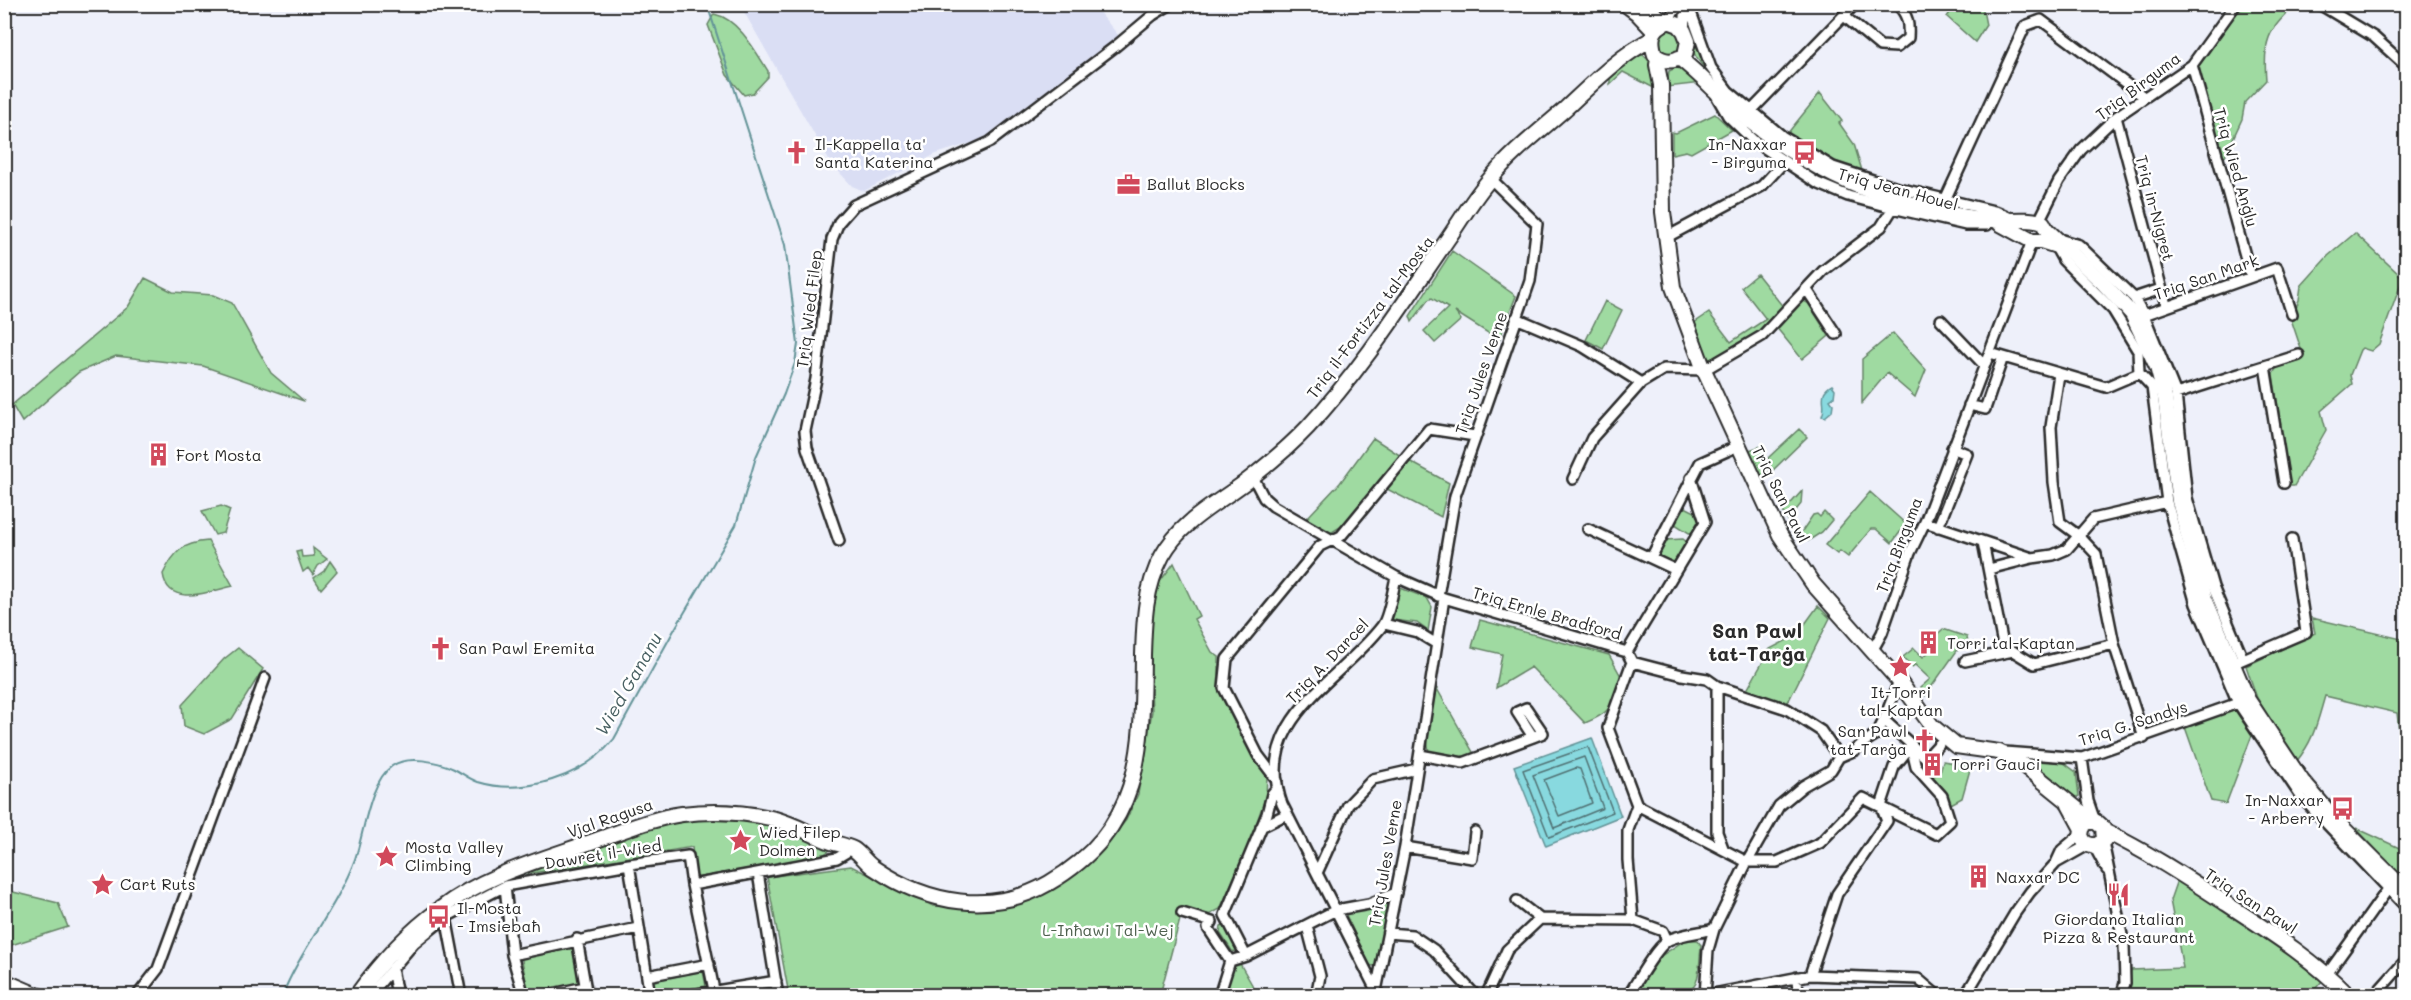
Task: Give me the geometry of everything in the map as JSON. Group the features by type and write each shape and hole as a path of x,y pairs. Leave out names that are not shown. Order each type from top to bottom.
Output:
{"main road":[{"path":"1624,4 1637,13 1670,56"},
{"path":"1641,4 1667,22 1674,22 1687,35 1670,56"},
{"name":"Triq il-Fortizza tal-Mosta","path":"908,886 926,894 965,903 986,904 1019,897 1073,867 1105,834 1128,795 1138,762 1142,729 1146,601 1155,572 1166,549 1181,530 1253,477 1306,428 1377,341 1490,178 1598,78 1653,35 1659,25 1667,22"},
{"path":"1626,56 1639,53 1670,56"},
{"name":"Triq Jean Houel","path":"1670,56 1717,86 1782,146 1848,184 1946,212 2004,222 2041,234"},
{"name":"Triq San Pawl","path":"1670,56 1657,66 1661,86 1663,212 1673,287 1704,370 1738,446 1780,535 1813,584 1899,681 1932,726 1956,746 1999,752 2023,765 2066,798 2094,834 2128,842 2143,850 2272,933 2328,973 2340,992"},
{"path":"2041,234 2070,252 2132,314 2157,366 2165,398 2179,501 2205,599 2237,662 2248,700 2302,782 2340,825 2406,891"},
{"name":"Vjal Ragusa","path":"356,996 386,959 481,885 647,822 684,813 721,812 764,817 792,825 852,849 874,868 908,886"},
{"path":"4,981 39,996"},
{"path":"4,988 22,996"}],"street":[{"name":"Triq Wied Filep","path":"839,541 807,448 805,431 816,379 831,239 839,222 854,205 990,142 1153,15 1171,4"},
{"path":"1667,22 1675,10 1686,4"},
{"path":"1684,31 1686,4"},
{"name":"Triq Jean Houel","path":"1686,4 1728,116 1754,141 1784,162 1816,183 1848,196 1966,225 2004,222 1998,212 1894,187 1833,167 1746,113 1717,86"},
{"path":"1746,113 1855,4"},
{"path":"1844,16 1880,46 1897,47 1908,38 1909,22 1905,12 1897,4"},
{"name":"Triq Birguma","path":"1872,651 1882,633 1910,553 1925,522 1984,365 2041,234 2059,181 2081,150 2116,117 2192,65 2236,4"},
{"path":"2319,4 2374,37 2406,66"},
{"path":"1945,200 2025,26 2041,20 2144,97"},
{"name":"Triq Wied Anġlu","path":"2192,65 2251,277"},
{"name":"Triq in-Nigret","path":"2116,117 2166,306"},
{"path":"1667,237 1762,186 1784,162"},
{"name":"Triq Jules Verne","path":"1376,994 1405,847 1420,754 1455,496 1530,281 1537,224 1490,178"},
{"path":"1573,479 1592,438 1641,382 1664,369 1704,370 1762,336 1823,271 1881,227 1893,208"},
{"path":"2041,234 2079,245 2134,298 2144,315 2176,394 2187,498 2237,662 2306,632 2292,539"},
{"path":"2041,234 2063,260 2113,310 2138,351 2139,373 2152,387 2167,502 2196,604 2238,703 2302,798 2406,907"},
{"name":"Triq San Mark","path":"2144,315 2277,268 2292,314"},
{"path":"1807,290 1836,334"},
{"name":"Triq San Mark","path":"2134,298 2161,290"},
{"path":"1516,318 1581,346 1641,382"},
{"path":"1941,320 1984,365"},
{"path":"1990,353 2106,387 2139,373"},
{"path":"2176,394 2299,355"},
{"path":"1969,405 1985,409 2003,357"},
{"path":"2265,366 2284,483"},
{"path":"2059,374 2051,427 2054,482 2060,522 2079,536 2096,554 2115,644 2144,738"},
{"path":"1376,994 1282,804 1277,784 1258,755 1224,688 1227,659 1320,546 1341,536 1429,429 1475,436"},
{"path":"1651,558 1700,463 1738,446"},
{"name":"Triq Birguma","path":"1938,527 1967,454 1952,448"},
{"name":"Triq Ernle Bradford","path":"1253,477 1264,498 1273,506 1396,577 1441,597 1627,652 1632,662 1707,679 1717,686 1787,710 1821,731 1839,757"},
{"path":"1627,652 1705,522 1691,478"},
{"path":"1989,568 2059,553 2079,536 2093,519 2167,502"},
{"path":"1925,522 2032,558"},
{"path":"1588,529 1676,570"},
{"path":"1983,542 2003,645 2034,664 2115,644"},
{"name":"Triq A. Darcel","path":"1277,784 1279,744 1294,717 1384,624 1396,577"},
{"name":"Triq A. Darcel","path":"1384,624 1417,632 1435,644"},
{"path":"1965,661 2013,651"},
{"path":"1632,662 1608,728 1637,805 1628,830 1633,920"},
{"path":"136,995 158,969 265,678"},
{"path":"1899,681 1877,734 1855,750 1839,757 1831,770 1803,786 1779,806 1746,862 1714,929 1708,950 1705,995 1810,975 1918,979 1938,996"},
{"path":"1717,686 1717,832 1723,848"},
{"name":"Triq G. Sandys","path":"1999,752 2082,758 2238,703"},
{"path":"1884,720 1926,758 1939,744"},
{"path":"1420,754 1463,763 1533,737"},
{"path":"1637,805 1704,838 1746,862 1777,862 1820,843 1863,798 1936,834 1950,821 1942,796 1916,767 1911,746"},
{"path":"1810,975 1837,894 1887,820 1881,806 1894,767 1911,746"},
{"path":"1258,755 1277,756"},
{"path":"2082,758 2094,834 2107,858 2124,945 2125,983 2121,996"},
{"path":"1317,873 1348,805 1373,778 1417,768"},
{"path":"1230,961 1208,928 1212,922 1225,915 1277,784"},
{"path":"1267,814 1282,804"},
{"path":"1628,830 1640,817 1653,813"},
{"path":"1261,827 1287,814"},
{"path":"1405,847 1472,858 1475,832"},
{"path":"1704,838 1717,832"},
{"path":"1967,994 2014,913 2056,863 2094,834"},
{"path":"714,990 692,885 837,858 852,849"},
{"name":"Dawret il-Wied","path":"369,996 443,913 505,886 688,856 692,885"},
{"path":"629,864 650,996"},
{"path":"758,873 778,996"},
{"path":"505,886 512,955 524,996"},
{"path":"2328,973 2388,889"},
{"path":"1230,961 1246,956 1336,910 1369,904 1396,893"},
{"path":"1517,901 1540,920 1633,920 1663,932 1667,940"},
{"path":"443,913 461,996"},
{"path":"1182,914 1212,922"},
{"path":"1225,915 1246,956"},
{"path":"1486,996 1507,950 1540,920"},
{"path":"1307,926 1320,976 1316,996"},
{"path":"512,955 577,939 638,928"},
{"path":"1628,996 1647,965 1667,940 1714,929"},
{"path":"1388,933 1412,935 1434,950 1476,996"},
{"path":"543,996 586,991 577,939"},
{"path":"2374,996 2406,960"},
{"path":"1219,996 1230,961"},
{"path":"647,976 710,964"},
{"path":"392,968 397,996"},
{"path":"1797,977 1798,996"},
{"path":"686,996 776,981"}],"shaded area":[{"path":"740,5 1093,5 1119,36 981,140 936,154 864,191 852,186 830,162"}],"green space":[{"path":"1956,4 1982,5 1986,25 1975,42 1947,17"},
{"path":"2274,5 2296,5 2279,22 2269,38 2265,56 2266,80 2245,102 2242,119 2223,160 2198,67 2239,10"},
{"path":"1687,11 1709,70 1707,71 1695,55"},
{"path":"714,14 723,17 739,29 768,71 768,77 753,93 744,95 727,75 708,25"},
{"path":"1670,29 1679,33 1683,42 1679,51 1670,55 1661,51 1657,42 1661,33"},
{"path":"1643,55 1650,62 1653,70 1654,88 1623,72 1610,84 1610,74 1633,56"},
{"path":"1680,66 1702,83 1667,87 1669,71"},
{"path":"1820,93 1842,121 1839,123 1854,144 1863,174 1832,160 1787,134"},
{"path":"1715,114 1732,130 1691,153 1686,151 1672,154 1672,132 1676,133"},
{"path":"2355,233 2403,278 2379,344 2371,351 2362,348 2360,350 2350,375 2352,384 2321,411 2326,430 2294,486 2290,486 2273,374 2277,367 2302,352 2291,319 2299,300 2301,286 2328,256"},
{"path":"1452,251 1516,296 1499,340 1455,312 1461,320 1435,343 1424,331 1448,308 1432,298 1412,322 1410,316"},
{"path":"1757,274 1784,308 1768,324 1741,344 1710,359 1703,356 1691,325 1709,313 1731,342 1766,319 1741,287"},
{"path":"145,278 173,292 213,295 232,303 271,373 304,401 203,366 116,356 79,372 22,422 12,405 128,307"},
{"path":"1605,301 1622,310 1603,349 1586,340"},
{"path":"1803,301 1808,303 1829,336 1802,359 1776,327"},
{"path":"1893,333 1926,370 1915,397 1887,373 1862,403 1862,359"},
{"path":"1799,429 1807,437 1772,471 1768,458"},
{"path":"1373,438 1401,456 1345,524 1329,534 1306,519 1340,483"},
{"path":"1762,446 1769,474 1761,476 1749,450"},
{"path":"1409,461 1449,483 1441,517 1385,488"},
{"path":"1802,491 1801,504 1788,520 1783,512"},
{"path":"1870,492 1906,524 1892,543 1876,529 1871,529 1848,557 1840,551 1837,554 1825,545"},
{"path":"221,506 230,510 223,533 215,535 202,511"},
{"path":"1685,507 1697,513 1701,521 1693,532 1689,533 1675,524"},
{"path":"1824,512 1832,520 1822,532 1808,541 1800,534 1813,515 1817,514 1820,517"},
{"path":"1683,539 1688,543 1677,562 1670,562 1660,557 1659,552 1665,540"},
{"path":"208,541 233,586 192,595 173,591 167,585 163,574 175,554 192,544"},
{"path":"313,548 327,559 318,566 313,575 308,568 303,572 296,552 301,551 302,557 314,556"},
{"path":"330,561 337,571 321,589 314,578 324,571"},
{"name":"L-Inħawi Tal-Wej","path":"1174,563 1199,616 1194,619 1212,652 1219,657 1219,688 1267,776 1266,796 1249,844 1220,909 1209,915 1183,908 1160,995 789,995 767,877 851,866 933,906 995,909 1030,900 1073,876 1104,848 1126,820 1138,794 1152,711 1148,624 1155,588"},
{"path":"1400,588 1427,598 1432,607 1428,631 1417,623 1393,620 1390,615 1396,590"},
{"path":"1818,606 1830,618 1787,704 1747,690 1770,649 1797,635"},
{"path":"2312,618 2406,640 2406,724 2400,740 2397,713 2325,696 2311,739 2296,762 2257,698 2246,666 2315,633"},
{"path":"1480,620 1609,655 1622,678 1610,706 1601,715 1585,723 1531,667 1496,688 1502,654 1472,647"},
{"path":"1943,629 1967,637 1968,644 1961,645 1925,696 1920,688 1930,679 1915,665 1912,667 1903,657 1914,648 1923,657 1937,645 1932,639"},
{"path":"238,648 263,669 232,719 204,734 184,726 182,705 224,659"},
{"path":"1436,687 1474,754 1463,759 1429,753 1427,738"},
{"path":"2235,710 2252,735 2226,804 2211,801 2185,727"},
{"path":"2029,758 2064,763 2076,772 2079,796 2075,798 2030,764"},
{"path":"1943,761 1971,766 1962,798 1949,805 1930,778 1940,772"},
{"path":"677,819 761,822 831,849 822,856 695,878 692,847 514,876"},
{"path":"2356,828 2406,851 2406,882"},
{"path":"2177,880 2267,938 2322,981 2310,995 2127,996 2131,970 2183,968 2170,900"},
{"path":"5,890 58,903 68,927 5,947"},
{"path":"1385,903 1389,907 1378,965 1372,966 1344,911 1367,909"},
{"path":"1223,925 1241,952 1232,951 1220,933"},
{"path":"1685,940 1697,940 1701,945 1698,974 1692,988 1678,995 1635,995 1661,956"},
{"path":"574,946 580,984 528,993 521,955"},
{"path":"1239,962 1258,995 1223,996 1232,966"},
{"path":"703,971 706,986 655,995 652,981"}],"water":[{"path":"1832,385 1835,389 1834,397 1830,400 1833,404 1832,411 1825,417 1822,416 1823,396 1827,388"},
{"path":"1592,738 1621,816 1546,846 1514,766"}],"waterway":[{"name":"Wied Gananu","path":"282,996 299,961 347,877 355,859 368,809 384,774 399,763 423,760 447,766 478,782 514,787 552,780 587,764 614,739 736,525 756,457 795,363 798,344 785,245 707,4"}],"place":[{"name":"Il-Kappella ta' Santa Katerina","path":"797,153"},
{"name":"In-Naxxar - Birguma","path":"1805,153"},
{"name":"Ballut Blocks","path":"1129,184"},
{"name":"Fort Mosta","path":"158,455"},
{"name":"Torri tal-Kaptan","path":"1929,643"},
{"name":"San Pawl Eremita","path":"441,648"},
{"name":"It-Torri tal-Kaptan","path":"1901,667"},
{"name":"San Pawl tat-Tarġa","path":"1925,740"},
{"name":"Torri Gauci","path":"1933,764"},
{"name":"In-Naxxar - Arberry","path":"2342,809"},
{"name":"Wied Filep Dolmen","path":"741,841"},
{"name":"Mosta Valley Climbing","path":"387,856"},
{"name":"Naxxar DC","path":"1978,877"},
{"name":"Cart Ruts","path":"102,884"},
{"name":"Giordano Italian Pizza & Restaurant","path":"2119,894"},
{"name":"Il-Mosta - Imsiebaħ","path":"439,917"}],"district":[{"name":"San Pawl tat-Tarġa","path":"1757,642"}]}
